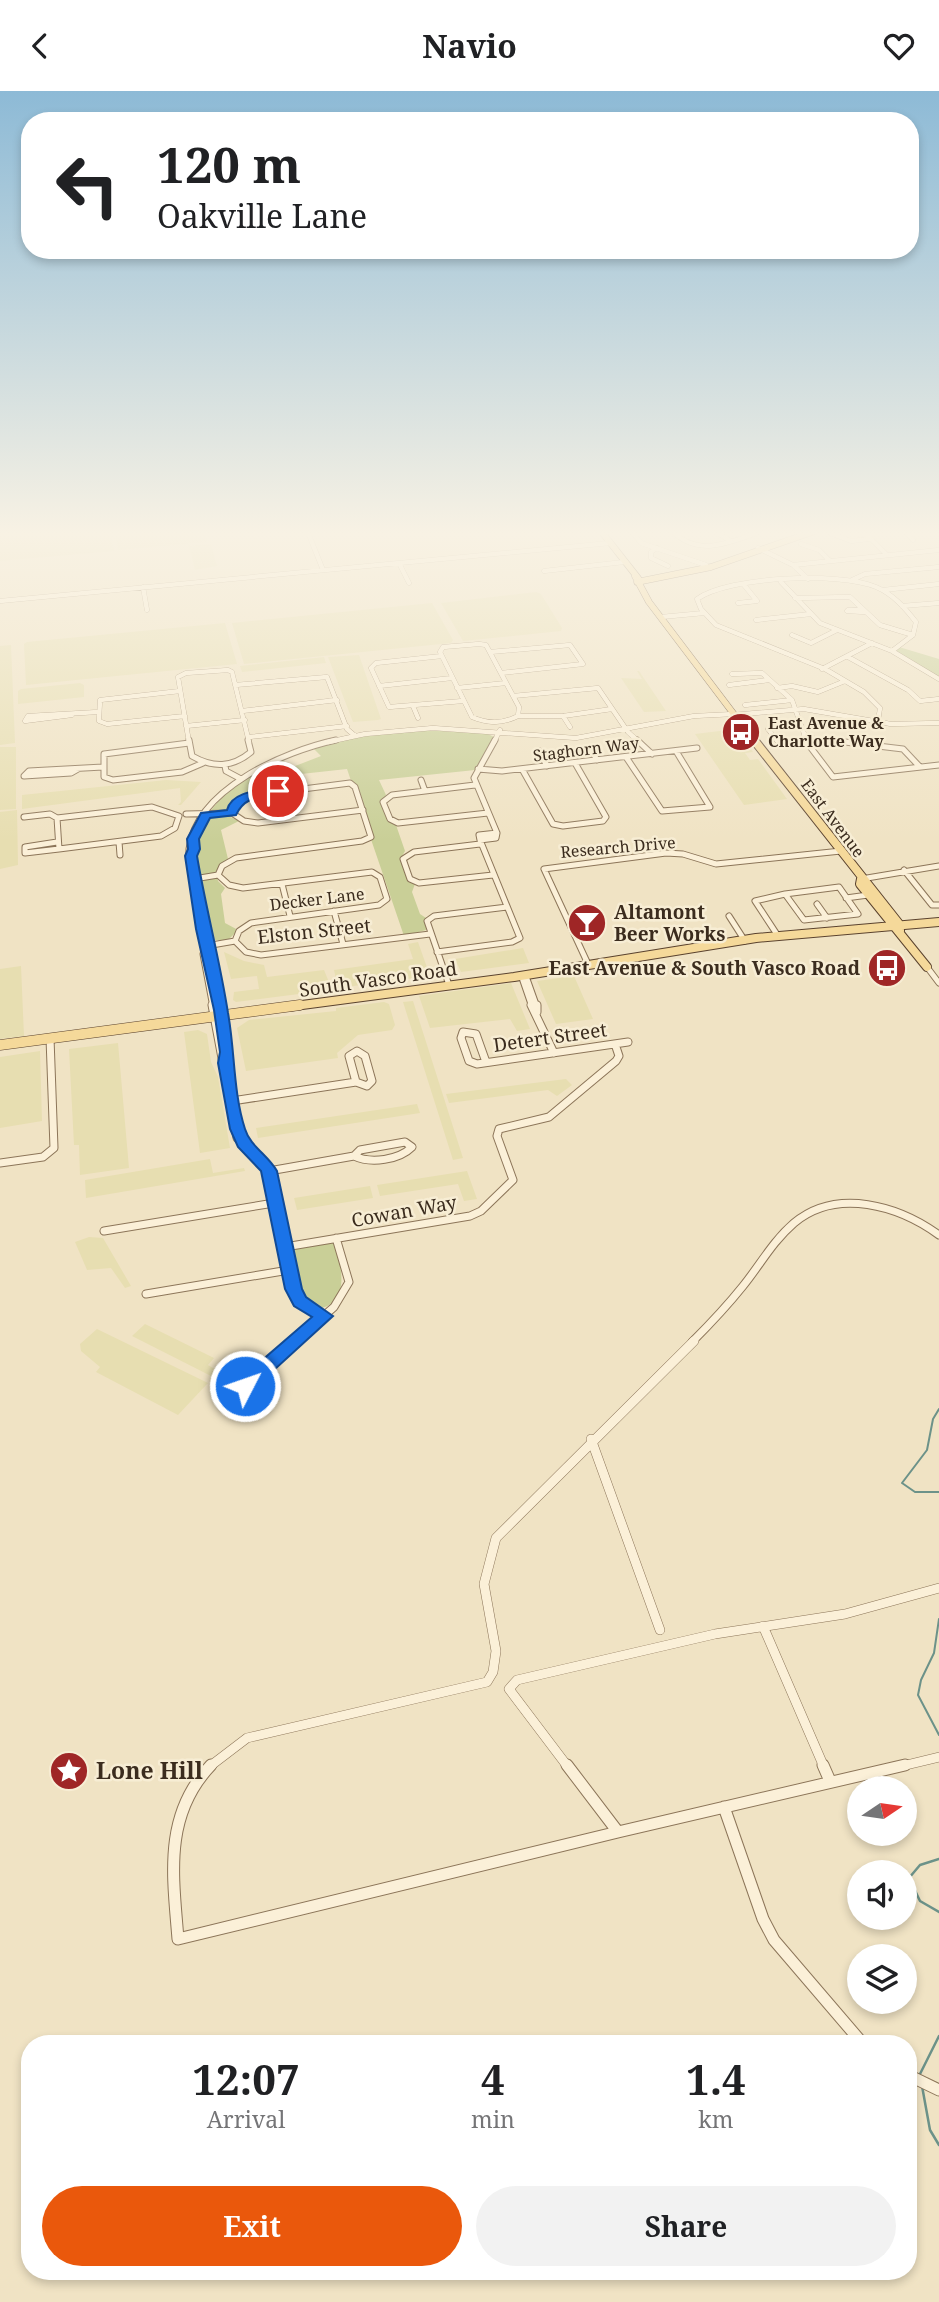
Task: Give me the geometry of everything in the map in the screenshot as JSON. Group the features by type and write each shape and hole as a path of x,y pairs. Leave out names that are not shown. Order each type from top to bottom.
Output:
{"main road":[{"name":"East Avenue","path":"677,634 860,877 867,882 897,928"},
{"name":"East Avenue","path":"860,877 860,884 868,895 927,967"},
{"name":"South Vasco Road","path":"745,941 939,922"},
{"name":"South Vasco Road","path":"0,1045 448,983 522,976 778,936 939,928"}],"street":[{"path":"737,634 845,681 870,697 880,708 878,722"},
{"path":"792,635 811,643 829,634"},
{"path":"848,634 892,651 939,679"},
{"path":"892,651 913,635"},
{"path":"822,669 872,643"},
{"path":"518,716 521,711 490,652 482,644 441,648 442,656 472,717 501,723 518,716 563,716 612,709"},
{"path":"490,652 570,645 583,664 501,673"},
{"path":"442,656 372,665 389,707 463,701"},
{"path":"848,657 908,690 920,701 939,699"},
{"path":"230,670 251,751 242,760 225,766 203,763 192,756 180,691 178,676 198,671 230,670"},
{"path":"732,674 762,673 792,700 803,737 833,777 939,765"},
{"path":"235,685 327,677 348,733 353,734"},
{"path":"379,686 452,678"},
{"path":"729,685 769,680"},
{"path":"776,688 796,684 810,691 822,692 845,681"},
{"path":"457,688 506,683"},
{"path":"513,696 598,688 628,732 652,754"},
{"path":"180,691 100,700 99,721 107,724 185,716"},
{"path":"242,711 337,700"},
{"path":"745,705 792,700"},
{"path":"413,706 418,718"},
{"path":"324,1316 300,1302 289,1270 269,1171 264,1161 237,1138 225,1063 219,1052 218,1015 203,954 206,946 191,856 194,849 193,839 205,815 241,779 282,757 353,734 449,729 571,738 628,732 671,720 796,709 878,722 939,723"},
{"path":"72,715 67,718 24,721 28,716 98,712"},
{"path":"563,716 570,727"},
{"path":"186,726 245,720"},
{"path":"494,875 419,883 410,879 403,859 410,853 496,838 497,833 475,785 478,769 500,734 501,723"},
{"path":"778,742 768,729 801,725"},
{"path":"249,737 347,726"},
{"path":"803,737 903,749 920,767"},
{"path":"189,743 111,751 104,754 104,777 113,780 182,772 203,763"},
{"path":"590,748 597,760"},
{"name":"Staghorn Way","path":"478,769 522,769 697,748"},
{"path":"538,751 547,766"},
{"path":"626,757 662,811 710,807 711,804 676,751"},
{"path":"522,769 553,824 563,826 603,821 606,817 575,763"},
{"path":"225,766 226,771 241,779"},
{"path":"78,769 71,773 24,776 29,771 103,767"},
{"path":"421,780 425,791"},
{"path":"194,879 218,875 222,866 236,858 370,839 371,835 352,784 248,796 234,803 232,813"},
{"path":"475,785 385,798 391,820 402,823 488,813"},
{"path":"24,817 50,814 57,818 152,807 182,815 232,813 244,821 258,823 363,810"},
{"path":"182,815 205,815"},
{"path":"58,845 25,852 25,847 58,845 119,842 161,836 175,828 182,815"},
{"path":"57,818 58,845"},
{"path":"119,842 120,855"},
{"path":"437,953 518,940 520,936 480,842"},
{"name":"Research Drive","path":"588,964 544,869 666,853 683,854 716,863 841,851"},
{"path":"860,877 939,866"},
{"path":"904,870 936,905"},
{"name":"Decker Lane","path":"218,875 225,883 236,887 368,873 380,877 387,901 251,923 239,931 235,941"},
{"path":"282,884 290,916"},
{"path":"778,936 755,901 785,894 839,887 858,914 803,921 785,894"},
{"path":"846,898 868,895"},
{"path":"817,904 827,918"},
{"path":"448,983 426,924 434,916 507,907"},
{"path":"334,911 343,944"},
{"path":"729,916 745,941"},
{"name":"Elston Street","path":"206,946 235,941 246,952 261,955 430,934"},
{"name":"East Avenue","path":"927,967 939,983"},
{"path":"522,976 520,980 530,1005 537,1012 554,1053"},
{"name":"Detert Street","path":"486,1062 476,1034 470,1031 463,1033 461,1038 469,1061 477,1064 628,1042"},
{"path":"0,1163 49,1154 55,1145 50,1038"},
{"name":"Cowan Way","path":"285,1247 470,1216 481,1211 513,1180 497,1136 499,1129 549,1117 616,1061 618,1056 615,1044"},
{"path":"232,1101 356,1082 365,1086 372,1081 365,1054 357,1051 349,1056 356,1082"},
{"path":"269,1171 354,1156 360,1150 402,1143 412,1147 408,1153 363,1161 354,1156"},
{"path":"104,1231 274,1203"},
{"path":"936,1758 830,1781 178,1939 173,1844 182,1812 205,1771 230,1745 247,1738 487,1682 498,1659 484,1594 494,1543 591,1439 707,1327 740,1291 792,1224 819,1208 858,1203 886,1207 922,1221 939,1234"},
{"path":"245,1386 324,1316 344,1293 344,1271 336,1238"},
{"path":"146,1294 289,1270"},
{"path":"591,1439 660,1629"},
{"path":"618,1832 509,1689 510,1683 715,1634 845,1613 936,1590"},
{"path":"763,1626 830,1781"},
{"path":"724,1807 763,1919 774,1940 855,2035"},
{"path":"917,2079 939,2090"}],"shaded area":[{"path":"108,634 228,634 237,664 26,685 24,644"},
{"path":"235,634 450,634 453,640 451,643 244,664"},
{"path":"459,634 530,634 463,641"},
{"path":"11,645 15,743 0,745 0,646"},
{"path":"359,655 381,719 378,720 353,722 328,657"},
{"path":"324,657 326,663 242,672 240,666"},
{"path":"637,671 666,711 644,712 621,678 642,679"},
{"path":"80,683 84,685 84,697 18,704 18,691 21,689"},
{"path":"736,729 753,752 745,753 750,760 758,759 787,799 744,805 695,734"},
{"path":"0,747 16,747 16,809 0,810"},
{"path":"166,780 201,782 181,805 178,805 181,802 180,788 22,809 22,795"},
{"path":"17,810 18,865 0,869 0,812"},
{"path":"418,942 430,976 338,988 334,970 413,959 408,944"},
{"path":"523,948 529,963 461,972 455,959"},
{"path":"224,952 244,961 264,965 267,977 324,970 330,990 236,1002 233,1000 234,992 259,989 257,976 231,979"},
{"path":"21,966 24,1036 0,1039 0,969"},
{"path":"574,976 593,1019 556,1024 537,981"},
{"path":"511,983 530,1029 517,1031 510,1019 430,1028 419,996"},
{"path":"413,1001 463,1158 453,1160 403,1002"},
{"path":"384,1002 389,1004 395,1025 392,1030 358,1035 337,1053 338,1058 246,1071 237,1028 249,1020 336,1011 336,1008"},
{"path":"198,1030 207,1034 211,1062 218,1077 230,1148 200,1153 184,1032"},
{"path":"118,1043 129,1168 80,1175 79,1145 74,1145 69,1049"},
{"path":"40,1051 42,1121 0,1128 0,1057"},
{"path":"566,1079 572,1085 557,1096 548,1090 449,1103 446,1094"},
{"path":"417,1104 420,1113 258,1138 256,1128"},
{"path":"210,1159 213,1173 244,1168 245,1171 86,1198 85,1180"},
{"path":"467,1171 477,1199 464,1201 458,1184 380,1196 377,1185"},
{"path":"370,1186 373,1198 297,1210 294,1198"},
{"path":"89,1237 103,1238 131,1286 125,1288 111,1268 87,1270 75,1242"},
{"path":"145,1324 214,1358 208,1365 218,1371 213,1377 132,1336"},
{"path":"97,1329 208,1383 178,1415 96,1372 100,1367 81,1351 80,1344"}],"green space":[{"path":"899,647 939,659 939,679 892,651"},
{"path":"417,730 486,733 494,737 475,770 379,780 386,795 382,802 396,825 405,851 401,858 415,884 412,892 420,914 426,918 426,930 404,936 347,769 255,779 257,792 234,801 228,816 239,821 221,830 228,859 216,871 218,881 225,888 221,894 225,923 238,930 228,940 209,940 204,930 201,911 196,866 197,844 203,825 225,796 241,783 283,759 290,768 321,756 312,747 344,739"},
{"path":"332,1243 336,1245 340,1264 340,1292 335,1300 318,1309 299,1294 290,1251 294,1247"}],"waterway":[{"path":"939,1409 933,1419 927,1450 902,1483 915,1492 939,1492"},
{"path":"939,1619 934,1653 921,1680 918,1695 939,1735"},
{"path":"939,1859 920,1865 909,1878 920,1901 939,1912"},
{"path":"920,2074 939,2036"},
{"path":"922,2086 930,2130 939,2145"}],"place":[{"name":"East Avenue & Charlotte Way","path":"741,732"},
{"name":"Altamont Beer Works","path":"587,923"},
{"name":"East Avenue & South Vasco Road","path":"887,968"},
{"name":"Lone Hill","path":"69,1771"}],"route":[{"path":"245,1386 324,1316 300,1302 293,1289 269,1171 264,1161 244,1143 237,1129 225,1063 227,1052 221,1010 210,953 202,929 191,856 195,841 193,839 205,815 232,813 237,800 278,791"}]}
